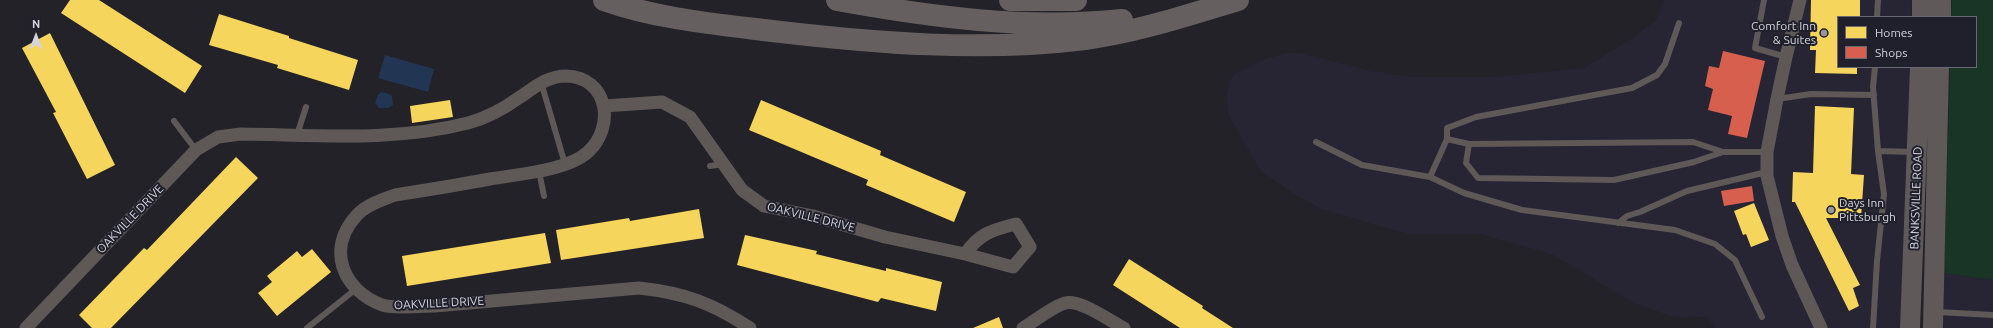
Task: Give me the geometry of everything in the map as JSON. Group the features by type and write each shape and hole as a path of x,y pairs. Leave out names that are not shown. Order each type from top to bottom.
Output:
{"highway":[{"path":"604,0 652,14 685,20 837,39 964,45 1012,44 1084,39 1154,24 1238,0"},
{"path":"836,0 950,18 1027,24 1107,21 1146,17 1186,11 1235,0"},
{"path":"1010,0 1076,0"}],"main road":[{"path":"1922,0 1922,16"},
{"path":"1941,0 1941,16"},
{"name":"BANKSVILLE ROAD","path":"1910,328 1920,68"},
{"path":"1933,320 1939,68"}],"street":[{"path":"1800,0 1777,99 1767,152 1766,172 1792,265 1821,328"},
{"name":"OAKVILLE DRIVE","path":"26,328 196,150 218,137 241,134 382,136 413,134 469,122 494,114 541,82 551,78 565,76 577,78 587,83 599,93 604,106 602,131 597,144 585,155 565,164 539,171 395,196 381,200 357,215 340,242 344,272 349,281 356,289 368,298 384,306 435,306 639,288 669,291 710,304 750,328"},
{"name":"OAKVILLE DRIVE","path":"604,106 662,102 690,117 742,190 764,206 813,216 885,236 1014,267 1030,247 1016,224 991,230 971,246 965,254"},
{"path":"1023,328 1058,306 1067,303 1078,303 1124,328"}],"lane":[{"path":"1764,0 1755,48 1786,57"},
{"path":"1877,16 1878,0"},
{"path":"1430,177 1447,139 1448,128 1476,117 1632,88 1657,75 1665,64 1679,23"},
{"path":"1873,328 1884,194 1878,151 1874,94 1875,68"},
{"path":"541,82 565,164"},
{"path":"1777,99 1811,94 1874,94"},
{"path":"297,135 306,107"},
{"path":"174,121 196,150"},
{"path":"1447,139 1469,144 1693,142 1723,152 1767,152"},
{"path":"1316,142 1362,165 1430,177 1464,193 1522,210 1675,230 1715,244 1735,260 1762,317"},
{"path":"1469,144 1466,163 1478,178 1614,180 1694,162 1723,152"},
{"path":"1878,151 1917,153"},
{"path":"710,166 724,163"},
{"path":"539,171 544,196"},
{"path":"1618,223 1627,216 1640,212 1687,191 1766,172"},
{"path":"307,328 356,289"},
{"path":"1933,320 1993,315"}],"shaded area":[{"path":"1665,0 1912,0 1911,16 1837,16 1837,68 1910,68 1900,328 1716,328 1707,317 1676,318 1634,303 1554,255 1481,234 1408,234 1321,209 1294,194 1260,170 1228,114 1227,94 1230,80 1234,74 1265,59 1288,53 1300,53 1372,71 1413,77 1491,77 1584,68 1631,39 1655,21"},
{"path":"1944,273 1993,280 1993,328 1944,328"}],"green space":[{"path":"1952,0 1993,0 1993,280 1944,273 1950,68 1977,68 1977,16 1951,16"}],"water":[{"path":"385,55 434,69 428,92 378,78"},
{"path":"381,92 392,96 393,105 388,108 379,108 375,103"}],"building: Homes":[{"path":"70,0 99,0 202,66 185,93 61,13"},
{"name":"Comfort Inn & Suites","path":"1811,0 1860,0 1860,16 1837,16 1837,68 1857,68 1857,74 1815,73 1816,50 1810,50"},
{"path":"219,14 358,60 349,90 277,68 278,65 209,45"},
{"path":"50,33 115,165 87,179 53,113 56,112 22,48"},
{"path":"450,100 453,117 412,123 410,106"},
{"path":"761,100 881,151 880,155 966,192 954,222 866,185 868,180 749,130"},
{"name":"Days Inn Pittsburgh","path":"1815,106 1854,108 1851,174 1864,175 1861,218 1826,218 1860,285 1853,288 1859,306 1849,311 1795,202 1792,202 1793,172 1813,173"},
{"path":"236,157 258,178 111,328 92,328 79,315 144,248 147,250"},
{"path":"1754,203 1769,240 1751,247 1746,234 1743,235 1734,211"},
{"path":"699,209 704,238 561,260 556,230 629,218 630,221"},
{"path":"545,233 551,263 407,286 402,256"},
{"path":"745,235 817,251 816,254 886,271 886,268 942,282 936,311 881,298 878,302 737,265"},
{"path":"312,249 331,272 277,316 258,293 272,282 267,276 297,251 302,257"},
{"path":"1129,259 1203,306 1202,308 1233,328 1180,328 1113,285"},
{"path":"999,317 1003,328 973,328"}],"building: Shops":[{"path":"1723,51 1765,61 1747,138 1728,134 1732,116 1708,110 1713,89 1705,86 1709,66 1719,68"},
{"path":"1752,186 1754,201 1724,206 1721,191"}],"place":[{"name":"Comfort Inn & Suites","path":"1824,33"},
{"name":"Days Inn Pittsburgh","path":"1831,210"}]}
